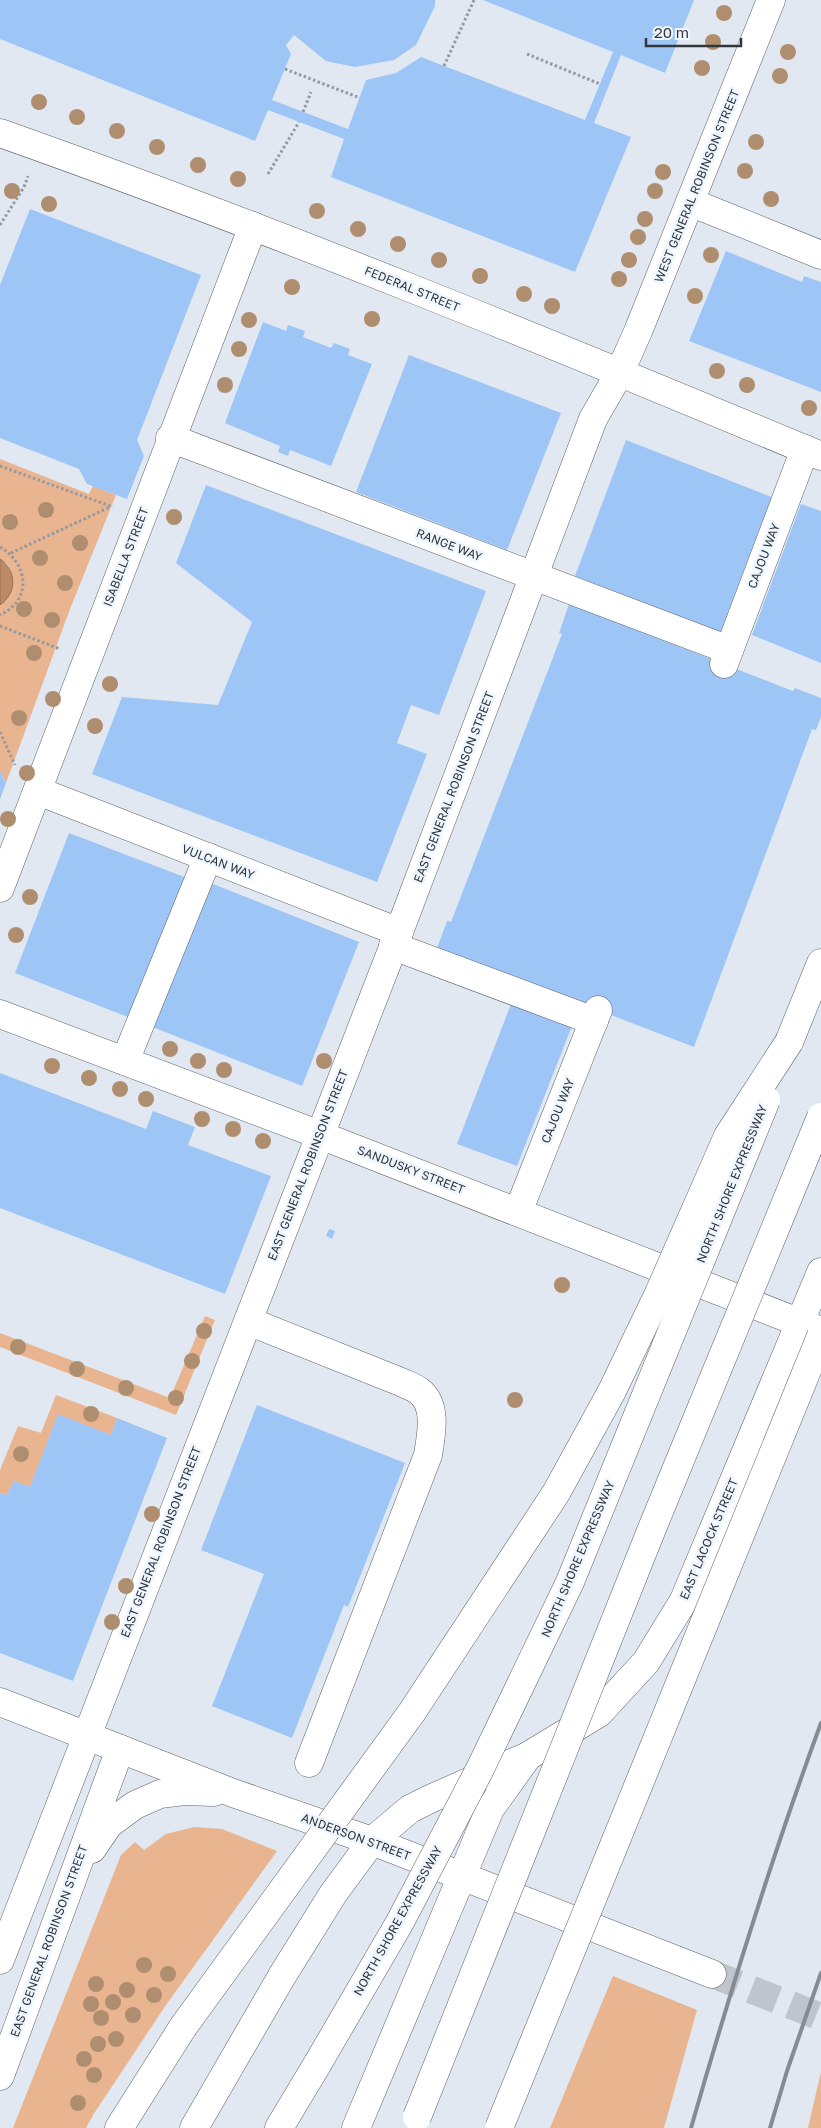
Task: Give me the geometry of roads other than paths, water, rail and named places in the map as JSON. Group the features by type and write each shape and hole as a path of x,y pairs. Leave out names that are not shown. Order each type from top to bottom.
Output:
{"main road":[{"name":"WEST GENERAL ROBINSON STREET","path":"620,372 771,0"},
{"name":"FEDERAL STREET","path":"0,133 253,226 620,372 813,452"},
{"path":"690,202 821,255"},
{"name":"ISABELLA STREET","path":"0,888 170,438 253,226"},
{"name":"EAST GENERAL ROBINSON STREET","path":"0,1960 396,939 593,419 620,372"},
{"name":"RANGE WAY","path":"170,438 533,577 726,657"},
{"name":"CAJOU WAY","path":"726,657 813,452"},
{"name":"VULCAN WAY","path":"38,791 208,858 396,939 596,1016"},
{"path":"125,1062 208,858"},
{"name":"NORTH SHORE EXPRESSWAY","path":"279,2128 400,1922 480,1770 570,1582 821,963"},
{"name":"SANDUSKY STREET","path":"0,1014 320,1134 814,1330"},
{"name":"CAJOU WAY","path":"518,1212 596,1016"},
{"path":"119,2128 183,2027 412,1712 556,1493 612,1391 659,1293 728,1136 789,1042"},
{"path":"415,2123 651,1531 821,1117"},
{"name":"EAST LACOCK STREET","path":"194,2128 282,1976 333,1894 372,1841 410,1810 423,1802 528,1756 598,1713 646,1662 684,1600 814,1330 821,1272"},
{"path":"248,1321 413,1388 425,1397 430,1404 428,1455 309,1763"},
{"path":"499,2128 814,1330"},
{"name":"ANDERSON STREET","path":"0,1702 233,1793 372,1841 712,1974"},
{"name":"EAST GENERAL ROBINSON STREET","path":"0,2076 120,1749"},
{"path":"356,2128 490,1809 528,1756"},
{"path":"72,1878 109,1824 135,1805 160,1794 184,1791 233,1793"}],"tunnel":[{"path":"712,1974 821,2017"}],"railway":[{"path":"691,2128 752,1924 821,1723"},
{"path":"770,2128 787,2071 821,1973"}]}
